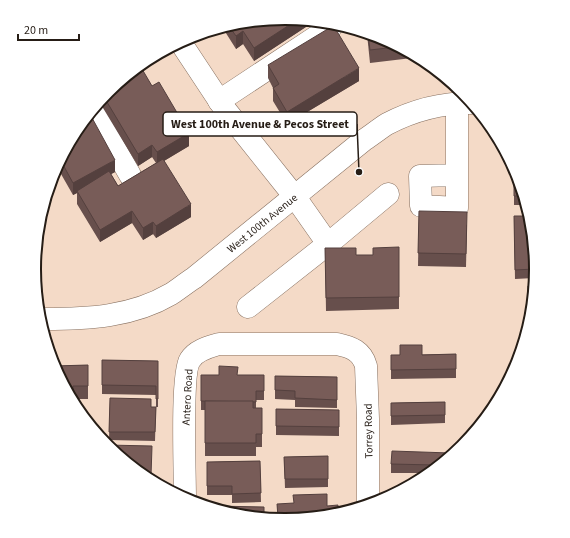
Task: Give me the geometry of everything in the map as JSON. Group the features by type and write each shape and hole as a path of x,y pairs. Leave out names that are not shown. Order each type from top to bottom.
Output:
{"street":[{"path":"219,101 328,29"},
{"path":"184,47 219,101 294,197 328,244"},
{"path":"457,176 463,103"},
{"name":"West 100th Avenue","path":"47,320 82,319 117,314 146,306 171,294 194,278 364,140 388,124 411,114 434,107 463,103"},
{"path":"96,115 130,175"},
{"path":"248,307 328,244 388,194"},
{"name":"Antero Road","path":"185,491 186,369 190,360 197,352 219,344 337,344 347,346 355,350 364,358"},
{"name":"Torrey Road","path":"364,358 366,366 368,419 368,498"}],"building":[{"path":"289,25 254,48 243,31 236,36 232,31 253,27"},
{"path":"328,29 337,31 359,68 287,112 273,88 279,84 268,65"},
{"path":"369,40 388,48 370,50"},
{"path":"143,70 152,86 159,82 189,133 157,152 152,145 138,154 107,102"},
{"path":"92,119 115,160 73,183 64,166 82,133"},
{"path":"163,159 191,204 156,226 153,222 143,228 132,211 100,230 77,191 109,171 118,186"},
{"path":"514,186 518,196 514,196"},
{"path":"419,211 467,212 466,254 418,253"},
{"path":"514,216 523,216 527,237 529,269 515,270"},
{"path":"399,247 399,297 326,298 325,248 356,248 356,255 373,255 373,248"},
{"path":"400,345 422,345 422,355 456,354 456,369 391,370 391,355 400,355"},
{"path":"102,360 158,361 158,399 156,399 156,386 102,385"},
{"path":"88,365 88,386 73,386 73,389 62,366"},
{"path":"219,366 238,367 237,375 264,375 264,391 256,391 256,402 201,401 201,375 219,375"},
{"path":"275,376 337,377 337,400 295,398 295,391 275,390"},
{"path":"110,398 151,399 151,407 156,407 155,432 109,432"},
{"path":"205,401 253,401 253,408 262,408 262,434 256,434 256,443 205,443"},
{"path":"445,402 445,415 391,416 391,403"},
{"path":"276,409 339,410 339,427 276,426"},
{"path":"116,445 152,446 151,473 136,463"},
{"path":"392,451 445,453 431,465 391,464"},
{"path":"328,456 328,479 285,479 284,457"},
{"path":"260,461 261,493 232,494 232,486 207,486 207,462"},
{"path":"327,494 327,506 338,505 338,507 317,511 278,513 277,504 294,503 293,495"},
{"path":"229,506 264,507 264,512"}],"place":[{"name":"West 100th Avenue & Pecos Street","path":"359,172"}]}
